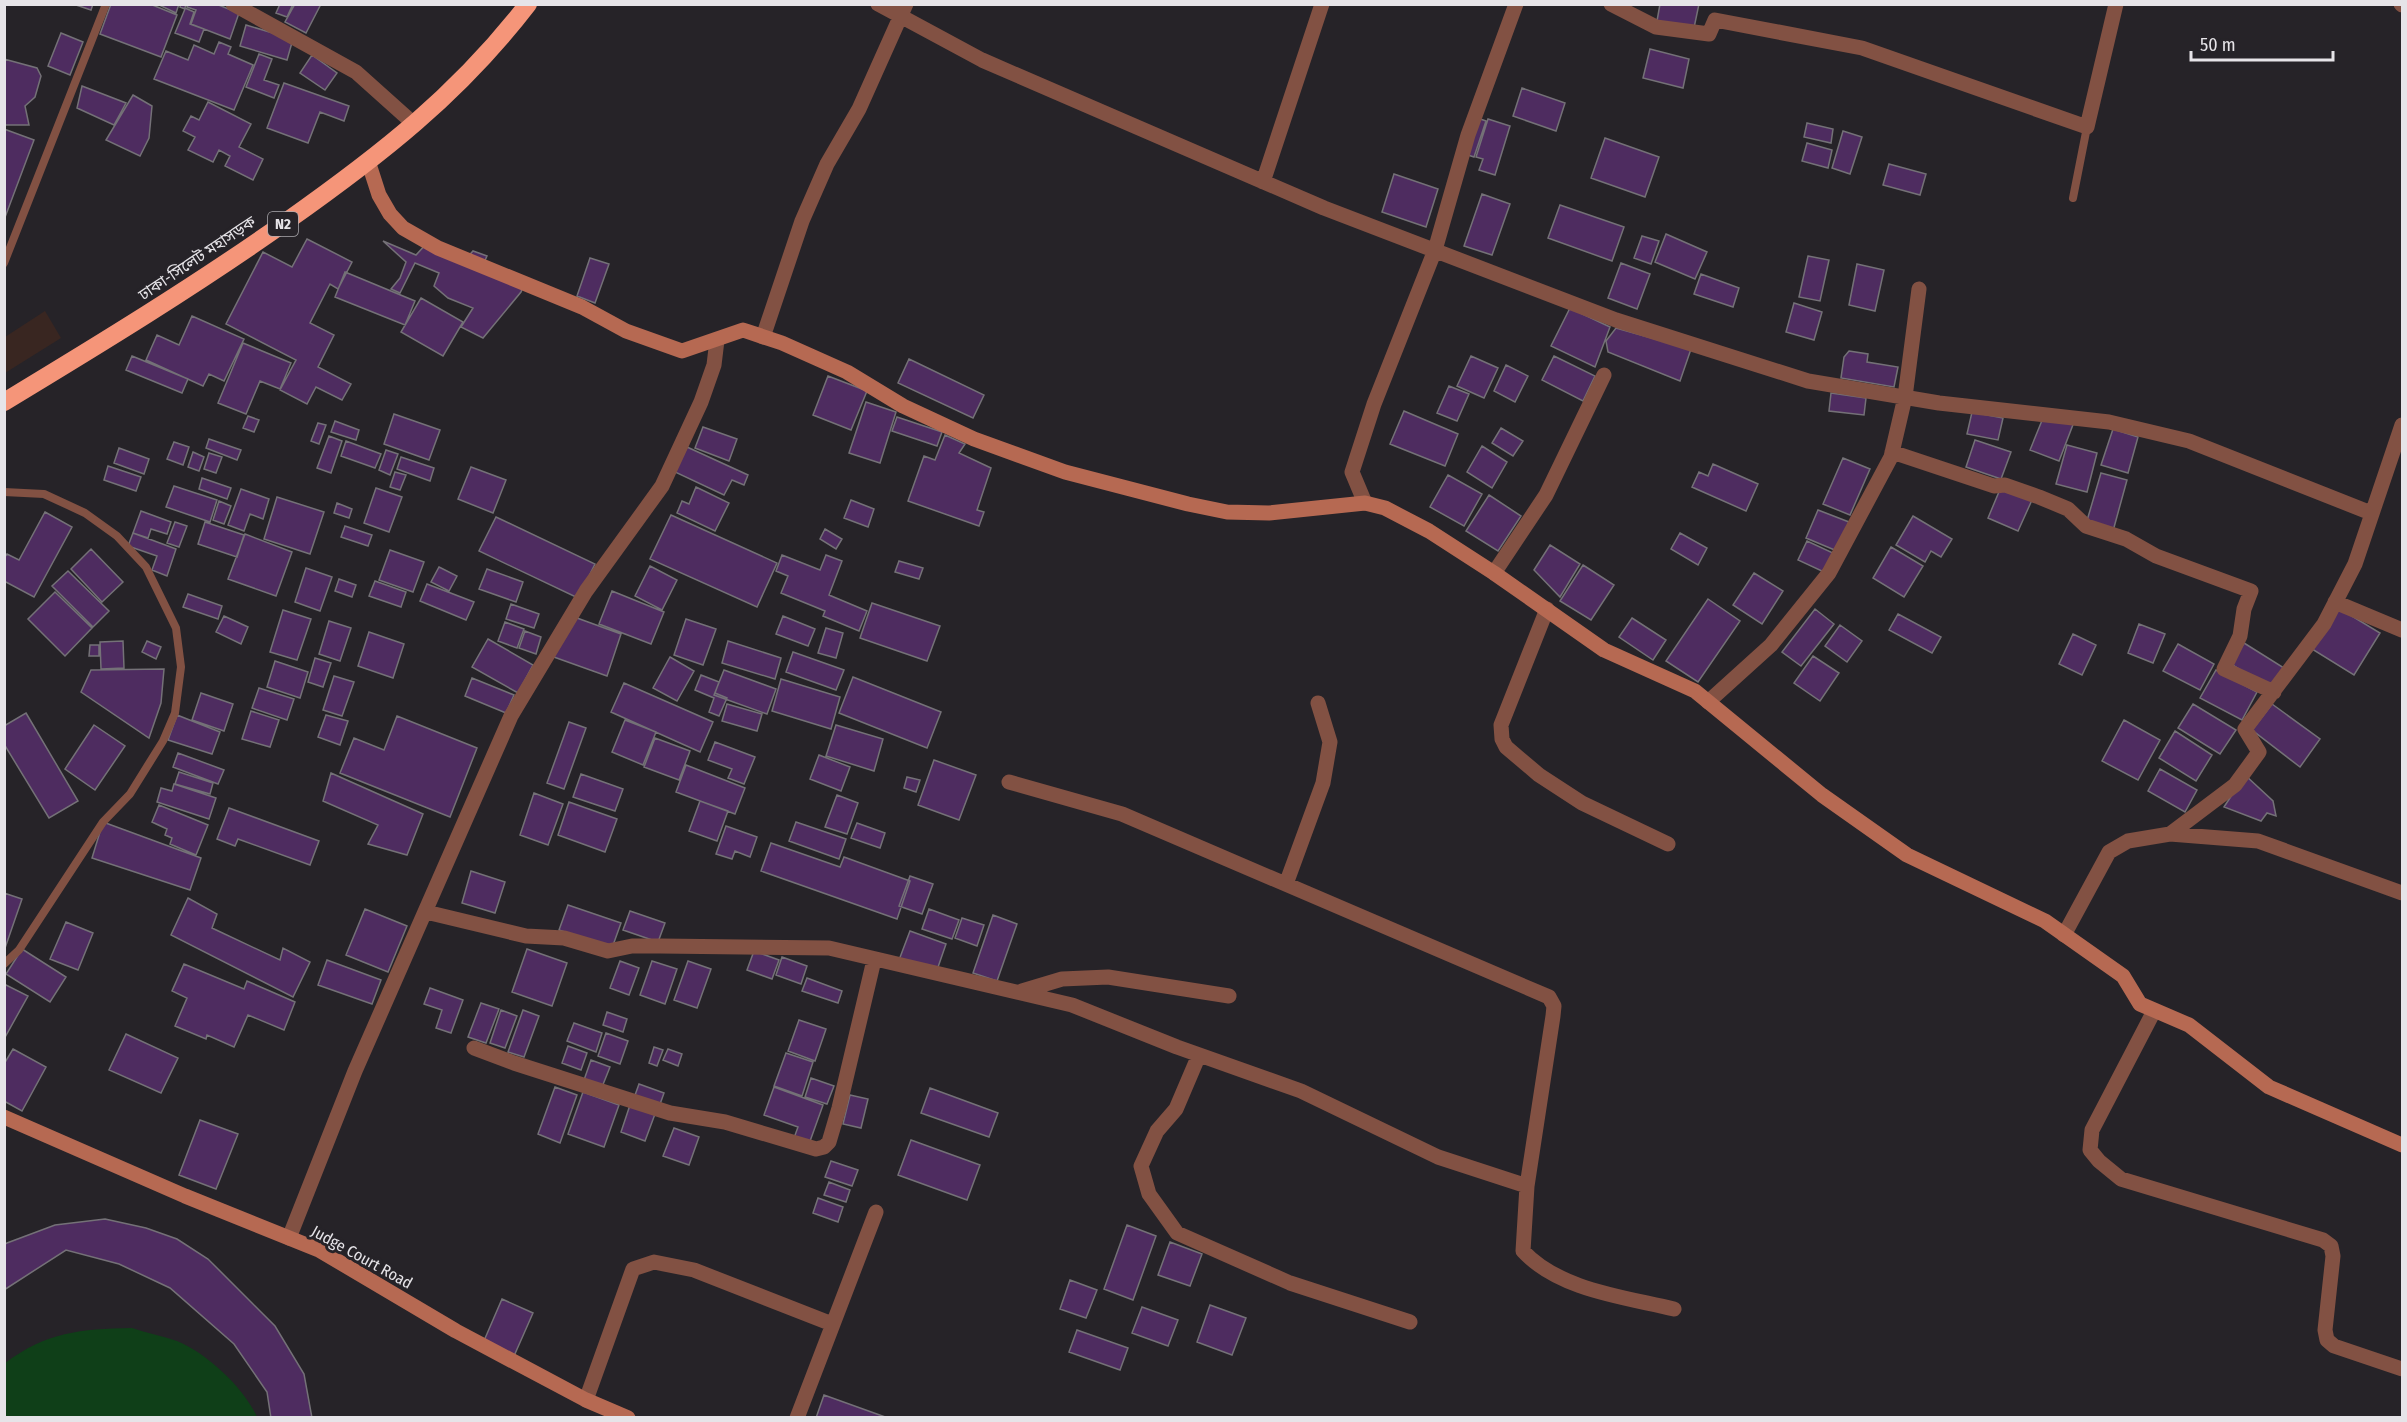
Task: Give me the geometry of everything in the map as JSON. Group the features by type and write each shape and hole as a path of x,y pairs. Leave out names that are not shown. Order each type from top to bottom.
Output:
{"highway":[{"name":"ঢাকা-সিলেট মহাসড়ক","path":"4,402 198,284 369,164 455,88 496,46 528,4"}],"street":[{"path":"233,4 356,72 414,124"},
{"path":"878,4 903,11 982,60 1263,182 1616,320 1808,381 1905,397 2109,422 2189,441 2371,513"},
{"path":"1263,182 1322,4"},
{"path":"1365,503 1352,472 1374,405 1435,250 1468,135 1516,4"},
{"path":"1611,4 1656,27 1709,34 1715,20 1862,48 2086,127 2116,4"},
{"path":"763,337 806,211 827,164 859,109 903,11"},
{"path":"369,164 379,195 390,214 403,228 438,248 582,307 626,332 674,349 682,351 743,330 847,372 903,406 974,439 1065,472 1136,493 1227,512 1269,513 1365,503 1399,514 1494,573 1604,650 1678,683 1708,702 1885,841 1907,855 2045,921 2123,976 2140,1004 2189,1025 2269,1087 2403,1145"},
{"path":"1708,702 1771,645 1829,573 1892,452 1905,397 1919,289"},
{"path":"289,1238 355,1071 511,716 586,591 662,486 701,402 714,365 717,340"},
{"path":"1494,573 1546,495 1604,375"},
{"path":"2170,834 2235,785 2259,752 2245,729 2324,624 2355,564 2371,513 2396,465 2403,425"},
{"path":"1892,452 1994,486 2005,485 2039,497 2068,509 2086,526 2126,539 2156,556 2251,591 2244,609 2240,636 2224,669 2274,692"},
{"path":"2335,602 2403,630"},
{"path":"1547,609 1501,725 1502,739 1506,747 1539,775 1582,802 1668,844"},
{"path":"1286,884 1323,783 1330,742 1318,703"},
{"path":"1009,782 1122,814 1550,997 1554,1006 1553,1016 1527,1186 1523,1251 1531,1260 1582,1288 1674,1309"},
{"path":"2064,935 2109,852 2128,841 2170,834 2259,842 2403,893"},
{"path":"426,912 526,936 564,938 608,951 633,946 829,948 1072,1005 1199,1055 1301,1091 1438,1157 1527,1186"},
{"path":"474,1048 670,1113 725,1122 816,1149 824,1147 829,1142 874,960"},
{"path":"1019,992 1062,979 1108,977 1229,996"},
{"path":"2154,1011 2092,1130 2090,1150 2099,1161 2121,1179 2323,1240 2331,1246 2333,1256 2327,1340 2334,1346 2403,1369"},
{"path":"1199,1055 1176,1109 1157,1131 1141,1166 1149,1194 1177,1233 1290,1283 1410,1322"},
{"name":"Judge Court Road","path":"4,1117 40,1135 319,1250 456,1331 586,1400 628,1418"},
{"path":"797,1418 876,1212"},
{"path":"586,1400 633,1269 654,1262 694,1270 832,1324"}],"lane":[{"path":"4,262 106,4"},
{"path":"2073,198 2086,127"},
{"path":"4,492 44,494 85,513 117,536 146,567 176,628 181,667 175,713 164,741 130,794 103,822 19,950 4,964"}],"shaded area":[{"path":"45,311 61,338 5,373 5,337"}],"green space":[{"path":"132,1328 177,1341 200,1354 224,1373 244,1395 257,1417 5,1417 5,1363 35,1345 65,1334"}],"building":[{"path":"73,4 93,4 91,10"},
{"path":"111,4 150,4 177,15 161,57 100,34"},
{"path":"157,4 179,4 176,13"},
{"path":"181,4 186,4 185,8 194,12 190,24 204,29 199,42 175,33 185,9 180,7"},
{"path":"188,4 216,4 239,13 230,39 191,24 196,10 187,7"},
{"path":"280,4 293,4 287,17 276,13"},
{"path":"295,4 321,4 306,33 285,22"},
{"path":"1660,4 1699,4 1694,28 1657,21"},
{"path":"246,25 293,39 287,60 240,46"},
{"path":"61,33 83,42 70,75 48,66"},
{"path":"219,42 231,47 228,54 253,65 234,110 154,79 166,51 188,60 194,45 214,54"},
{"path":"1650,49 1689,59 1683,88 1643,78"},
{"path":"259,54 272,59 264,80 279,85 274,98 246,87"},
{"path":"312,55 337,73 325,90 300,73"},
{"path":"4,59 37,68 41,76 35,97 25,106 29,125 4,125"},
{"path":"284,83 349,106 344,121 320,112 308,143 267,128"},
{"path":"82,86 126,103 114,125 77,108"},
{"path":"1522,88 1565,103 1556,131 1513,116"},
{"path":"133,95 152,106 149,138 140,156 106,140"},
{"path":"208,102 251,124 239,147 263,159 253,180 225,166 230,156 219,150 213,162 188,150 195,137 183,131 191,116 199,120"},
{"path":"1472,116 1486,121 1474,157 1459,152"},
{"path":"1488,119 1510,126 1495,175 1479,170 1483,159 1476,157"},
{"path":"1807,123 1833,129 1831,143 1804,137"},
{"path":"4,129 34,140 4,220"},
{"path":"1843,131 1862,137 1850,174 1832,168"},
{"path":"1605,138 1659,157 1645,197 1591,178"},
{"path":"1807,143 1832,150 1828,168 1802,161"},
{"path":"1889,164 1926,174 1920,195 1883,185"},
{"path":"1394,174 1438,189 1426,227 1382,212"},
{"path":"1482,194 1510,204 1492,255 1464,246"},
{"path":"1560,205 1624,227 1612,261 1548,238"},
{"path":"1666,234 1707,252 1695,279 1655,262"},
{"path":"1642,236 1659,241 1651,264 1634,258"},
{"path":"307,239 352,262 338,289 330,284 310,323 334,335 318,367 351,384 342,400 316,387 307,404 280,390 296,360 226,324 263,252 292,267"},
{"path":"383,241 416,255 427,243 465,260 473,251 487,256 482,267 524,284 521,292 483,338 461,327 473,308 448,298 434,286 439,273 415,263 400,293 391,289 400,278 406,262"},
{"path":"1808,256 1829,260 1820,301 1799,297"},
{"path":"590,258 609,264 595,303 577,296"},
{"path":"1621,263 1650,274 1637,309 1608,298"},
{"path":"1857,264 1884,270 1875,311 1849,305"},
{"path":"345,272 415,301 405,325 335,297"},
{"path":"1701,274 1739,288 1733,307 1694,294"},
{"path":"421,298 463,322 443,356 401,332"},
{"path":"1794,303 1822,312 1814,340 1786,332"},
{"path":"1570,308 1610,327 1595,367 1551,346"},
{"path":"192,316 244,339 224,381 209,374 203,386 146,360 157,335 179,345"},
{"path":"1616,328 1691,349 1680,381 1608,352 1606,341"},
{"path":"243,343 291,363 280,389 260,381 246,414 218,403"},
{"path":"1849,351 1868,354 1867,362 1898,367 1894,387 1841,378 1844,357"},
{"path":"132,356 188,379 182,393 126,370"},
{"path":"1471,356 1498,368 1484,398 1457,386"},
{"path":"1554,356 1595,376 1583,401 1542,380"},
{"path":"909,359 984,395 973,418 898,383"},
{"path":"1506,365 1528,376 1515,402 1494,391"},
{"path":"828,376 867,391 851,430 813,415"},
{"path":"1449,386 1469,394 1457,421 1437,413"},
{"path":"1831,393 1866,398 1864,415 1829,411"},
{"path":"866,402 896,412 880,463 849,453"},
{"path":"1404,411 1458,434 1445,466 1390,444"},
{"path":"1972,412 2003,418 1998,440 1967,434"},
{"path":"394,414 440,430 429,460 384,444"},
{"path":"248,416 259,420 254,432 243,428"},
{"path":"897,417 942,432 937,446 892,431"},
{"path":"2043,418 2074,422 2059,461 2030,450"},
{"path":"335,421 359,430 356,440 331,432"},
{"path":"318,423 326,425 319,444 311,441"},
{"path":"703,427 737,439 729,461 695,448"},
{"path":"1501,428 1523,441 1513,456 1492,443"},
{"path":"2113,429 2138,437 2128,473 2101,465"},
{"path":"945,435 965,444 959,453 991,468 977,510 984,512 979,526 908,501 924,456 935,460"},
{"path":"329,436 342,441 331,473 317,468"},
{"path":"209,439 241,450 237,460 206,448"},
{"path":"1975,440 2011,452 2001,479 1966,467"},
{"path":"346,441 381,454 375,468 341,456"},
{"path":"174,442 189,447 183,465 167,459"},
{"path":"2067,445 2097,453 2087,492 2056,484"},
{"path":"1482,446 1507,462 1492,488 1467,472"},
{"path":"687,447 748,475 744,485 732,480 724,495 675,472"},
{"path":"119,448 149,459 144,474 114,463"},
{"path":"386,450 398,454 390,475 379,470"},
{"path":"193,452 204,457 199,471 188,467"},
{"path":"209,453 222,457 216,473 204,469"},
{"path":"401,457 434,468 430,481 397,469"},
{"path":"1843,458 1870,469 1850,515 1823,504"},
{"path":"1713,464 1758,484 1746,511 1692,487 1699,472 1708,476"},
{"path":"108,466 141,477 136,491 104,480"},
{"path":"471,467 506,480 493,513 458,499"},
{"path":"395,472 406,475 400,490 390,487"},
{"path":"2101,473 2127,480 2113,531 2086,524"},
{"path":"1448,475 1482,494 1464,526 1430,507"},
{"path":"202,478 231,488 227,499 199,489"},
{"path":"174,486 217,500 210,522 166,507"},
{"path":"696,487 729,503 715,531 677,513 682,501 689,504"},
{"path":"2001,487 2032,500 2018,531 1988,518"},
{"path":"376,488 402,497 389,532 364,523"},
{"path":"241,489 269,499 263,519 250,514 244,531 228,525"},
{"path":"1489,495 1521,516 1498,551 1466,531"},
{"path":"277,497 324,512 310,554 264,539"},
{"path":"851,500 874,509 868,527 844,518"},
{"path":"219,501 231,506 224,524 213,520"},
{"path":"337,503 352,509 349,518 334,513"},
{"path":"1818,510 1849,522 1837,551 1806,538"},
{"path":"141,511 171,522 167,534 151,529 148,538 133,533"},
{"path":"45,512 72,527 34,597 4,581 4,558 7,554 19,560"},
{"path":"671,515 777,563 757,607 650,559"},
{"path":"1913,516 1952,539 1941,557 1931,551 1925,562 1896,545"},
{"path":"496,517 595,564 578,598 479,551"},
{"path":"175,522 187,526 179,547 167,543"},
{"path":"205,522 244,535 237,557 198,544"},
{"path":"345,526 372,535 368,546 341,537"},
{"path":"825,529 842,539 836,549 820,539"},
{"path":"133,533 176,549 167,576 152,570 157,556 128,546"},
{"path":"1680,533 1707,548 1698,565 1671,549"},
{"path":"245,534 292,552 276,596 228,579"},
{"path":"1807,541 1833,553 1824,572 1798,560"},
{"path":"1550,545 1580,564 1560,597 1534,570"},
{"path":"1891,547 1923,566 1904,597 1873,578"},
{"path":"91,549 123,582 102,602 71,569"},
{"path":"390,550 424,562 413,592 379,580"},
{"path":"782,555 820,570 826,555 842,561 829,595 867,611 859,631 823,616 825,611 781,593 788,576 776,571"},
{"path":"899,561 923,568 919,579 895,572"},
{"path":"1583,565 1614,585 1591,620 1560,601"},
{"path":"650,566 677,580 662,610 635,596"},
{"path":"439,567 457,576 449,591 431,582"},
{"path":"306,568 332,577 320,611 295,602"},
{"path":"487,569 523,582 516,602 479,589"},
{"path":"68,571 109,611 93,627 52,586"},
{"path":"1754,573 1783,591 1762,624 1733,605"},
{"path":"339,579 356,585 352,597 335,591"},
{"path":"375,581 406,592 401,607 369,596"},
{"path":"427,584 474,602 466,620 420,601"},
{"path":"612,591 664,612 651,644 599,624"},
{"path":"55,592 92,628 65,656 28,619"},
{"path":"188,594 222,606 218,619 183,607"},
{"path":"1708,599 1740,621 1698,682 1666,661"},
{"path":"872,603 940,626 927,661 860,638"},
{"path":"511,604 539,614 534,628 506,619"},
{"path":"2337,607 2380,633 2354,675 2312,649"},
{"path":"1815,609 1834,624 1801,666 1782,652"},
{"path":"283,610 311,619 297,660 270,652"},
{"path":"566,614 621,634 607,676 551,656"},
{"path":"1898,614 1941,637 1932,653 1889,630"},
{"path":"224,616 248,627 241,644 216,632"},
{"path":"783,616 815,629 808,646 776,634"},
{"path":"1632,618 1666,640 1653,660 1619,637"},
{"path":"686,619 716,629 703,665 674,655"},
{"path":"329,621 351,628 340,661 319,654"},
{"path":"505,622 524,629 517,648 498,641"},
{"path":"2139,624 2165,634 2153,663 2128,653"},
{"path":"1840,625 1862,641 1847,662 1825,646"},
{"path":"826,628 843,633 836,658 818,653"},
{"path":"525,631 541,637 536,654 519,648"},
{"path":"369,632 404,644 393,678 358,666"},
{"path":"2073,634 2096,645 2082,675 2059,664"},
{"path":"488,639 533,665 518,693 472,667"},
{"path":"123,641 124,668 101,669 100,642"},
{"path":"147,641 161,647 156,659 142,652"},
{"path":"728,641 781,658 775,679 722,663"},
{"path":"2244,643 2284,668 2271,690 2231,664"},
{"path":"2178,644 2214,664 2200,690 2163,671"},
{"path":"90,645 99,645 99,656 89,656"},
{"path":"793,652 844,670 836,690 786,672"},
{"path":"1813,656 1839,673 1820,701 1794,683"},
{"path":"670,657 694,671 677,701 653,688"},
{"path":"315,658 331,663 323,687 308,682"},
{"path":"275,661 308,672 300,698 267,687"},
{"path":"164,669 161,703 149,738 81,692 91,670"},
{"path":"724,670 776,689 767,714 714,695"},
{"path":"2216,670 2257,692 2242,720 2200,698"},
{"path":"701,675 719,682 715,693 727,698 719,716 709,712 714,698 695,690"},
{"path":"334,676 354,682 342,716 323,710"},
{"path":"853,677 941,712 927,748 839,713"},
{"path":"472,678 514,695 506,713 465,696"},
{"path":"781,679 840,697 831,729 772,711"},
{"path":"624,683 713,722 700,752 611,712"},
{"path":"259,688 294,699 287,720 252,708"},
{"path":"201,693 233,704 224,731 192,720"},
{"path":"727,704 762,714 757,731 722,721"},
{"path":"2193,704 2236,730 2220,754 2178,728"},
{"path":"2272,704 2320,739 2300,767 2252,730"},
{"path":"251,711 279,720 270,747 242,739"},
{"path":"26,713 78,801 49,818 4,744 4,726"},
{"path":"177,715 220,732 212,754 168,740"},
{"path":"326,715 348,721 340,745 318,737"},
{"path":"397,716 477,748 450,817 340,773 354,738 384,750"},
{"path":"625,720 656,732 643,765 612,752"},
{"path":"2124,720 2160,740 2138,780 2102,761"},
{"path":"569,722 586,728 564,789 547,783"},
{"path":"94,725 125,746 95,790 65,769"},
{"path":"836,725 883,739 874,771 826,756"},
{"path":"2175,731 2212,755 2196,781 2159,758"},
{"path":"655,738 690,751 679,780 644,767"},
{"path":"715,742 755,757 744,784 728,778 732,769 708,760"},
{"path":"178,753 224,770 218,784 173,767"},
{"path":"819,755 850,767 841,791 810,779"},
{"path":"934,760 976,775 959,820 918,805"},
{"path":"686,765 745,788 735,814 676,792"},
{"path":"2160,769 2197,790 2185,812 2148,791"},
{"path":"179,772 213,783 210,794 175,784"},
{"path":"331,773 423,814 407,855 368,844 378,825 323,801"},
{"path":"581,774 623,789 615,811 573,797"},
{"path":"2245,775 2273,801 2276,816 2267,813 2261,821 2224,807"},
{"path":"907,777 920,780 916,792 904,788"},
{"path":"174,784 216,798 209,819 157,802 161,788 172,791"},
{"path":"534,793 563,804 548,845 520,835"},
{"path":"837,795 858,803 847,834 825,827"},
{"path":"700,801 728,811 717,841 689,831"},
{"path":"569,802 617,819 605,852 558,835"},
{"path":"159,805 208,825 196,855 170,844 172,838 165,835 167,829 152,822"},
{"path":"229,808 319,841 310,865 238,839 235,846 217,839"},
{"path":"103,822 201,858 190,890 92,858"},
{"path":"796,822 846,839 839,859 789,841"},
{"path":"857,823 885,833 880,848 851,838"},
{"path":"726,826 757,837 750,857 735,851 732,859 716,854"},
{"path":"771,843 840,867 844,857 910,881 897,919 761,871"},
{"path":"471,871 505,882 495,913 462,903"},
{"path":"910,876 933,884 922,914 899,906"},
{"path":"4,893 22,899 4,951"},
{"path":"188,898 217,914 212,928 280,960 283,948 310,962 293,997 171,935"},
{"path":"568,905 621,923 612,948 559,930"},
{"path":"365,909 407,926 388,972 346,955"},
{"path":"929,909 959,920 952,939 922,929"},
{"path":"630,911 665,923 658,942 623,930"},
{"path":"993,915 1017,924 997,981 973,973"},
{"path":"962,918 984,925 977,946 955,938"},
{"path":"66,922 93,933 78,970 50,959"},
{"path":"910,931 946,944 936,973 899,960"},
{"path":"22,949 66,977 50,1002 6,974"},
{"path":"527,949 567,963 552,1006 512,992"},
{"path":"754,951 779,960 772,979 747,970"},
{"path":"782,957 807,966 801,984 776,975"},
{"path":"327,960 381,980 372,1004 318,985"},
{"path":"620,961 639,968 629,995 610,988"},
{"path":"652,961 677,969 665,1004 640,995"},
{"path":"688,961 711,969 697,1008 674,1000"},
{"path":"184,964 244,989 247,981 295,1002 284,1030 248,1015 234,1047 207,1035 206,1039 175,1026 187,998 172,991"},
{"path":"807,978 842,991 838,1003 802,991"},
{"path":"4,984 28,996 4,1039"},
{"path":"430,988 463,1000 451,1033 436,1028 442,1010 424,1004"},
{"path":"481,1003 499,1009 486,1043 468,1037"},
{"path":"501,1010 517,1016 505,1048 490,1043"},
{"path":"523,1010 539,1016 524,1057 508,1052"},
{"path":"607,1012 627,1019 623,1032 603,1025"},
{"path":"799,1020 826,1029 815,1061 788,1051"},
{"path":"574,1023 602,1033 596,1052 567,1041"},
{"path":"606,1033 628,1041 620,1064 598,1056"},
{"path":"126,1034 178,1058 161,1093 109,1070"},
{"path":"568,1046 587,1053 581,1070 562,1063"},
{"path":"654,1047 663,1050 657,1066 649,1063"},
{"path":"13,1049 46,1067 22,1111 4,1101 4,1064"},
{"path":"668,1049 682,1054 678,1066 663,1060"},
{"path":"786,1053 813,1062 802,1096 774,1086"},
{"path":"591,1060 610,1067 602,1087 584,1080"},
{"path":"811,1078 834,1086 827,1104 805,1097"},
{"path":"639,1084 664,1093 659,1107 634,1098"},
{"path":"555,1087 577,1095 560,1143 538,1134"},
{"path":"774,1087 823,1105 809,1144 794,1138 798,1127 764,1115"},
{"path":"930,1088 998,1113 989,1137 921,1113"},
{"path":"583,1092 619,1105 604,1147 568,1134"},
{"path":"850,1095 868,1099 861,1128 843,1124"},
{"path":"630,1105 655,1114 645,1141 621,1132"},
{"path":"200,1120 238,1134 216,1189 179,1175"},
{"path":"674,1128 699,1137 689,1165 663,1156"},
{"path":"911,1140 980,1165 967,1200 898,1175"},
{"path":"831,1161 858,1170 852,1186 825,1177"},
{"path":"829,1182 850,1190 846,1202 824,1195"},
{"path":"818,1198 843,1207 838,1222 813,1213"},
{"path":"105,1219 146,1228 177,1239 208,1259 275,1326 304,1374 312,1418 271,1418 267,1392 234,1344 170,1288 119,1264 66,1250 4,1290 4,1245 55,1225"},
{"path":"1127,1225 1156,1236 1133,1300 1104,1289"},
{"path":"1170,1242 1202,1254 1190,1286 1158,1275"},
{"path":"1070,1280 1097,1290 1086,1318 1060,1309"},
{"path":"502,1299 533,1313 514,1356 483,1343"},
{"path":"1210,1305 1246,1318 1232,1355 1197,1342"},
{"path":"1142,1307 1178,1320 1168,1346 1132,1333"},
{"path":"1077,1330 1128,1348 1120,1370 1069,1352"},
{"path":"824,1395 888,1418 816,1418"}]}
